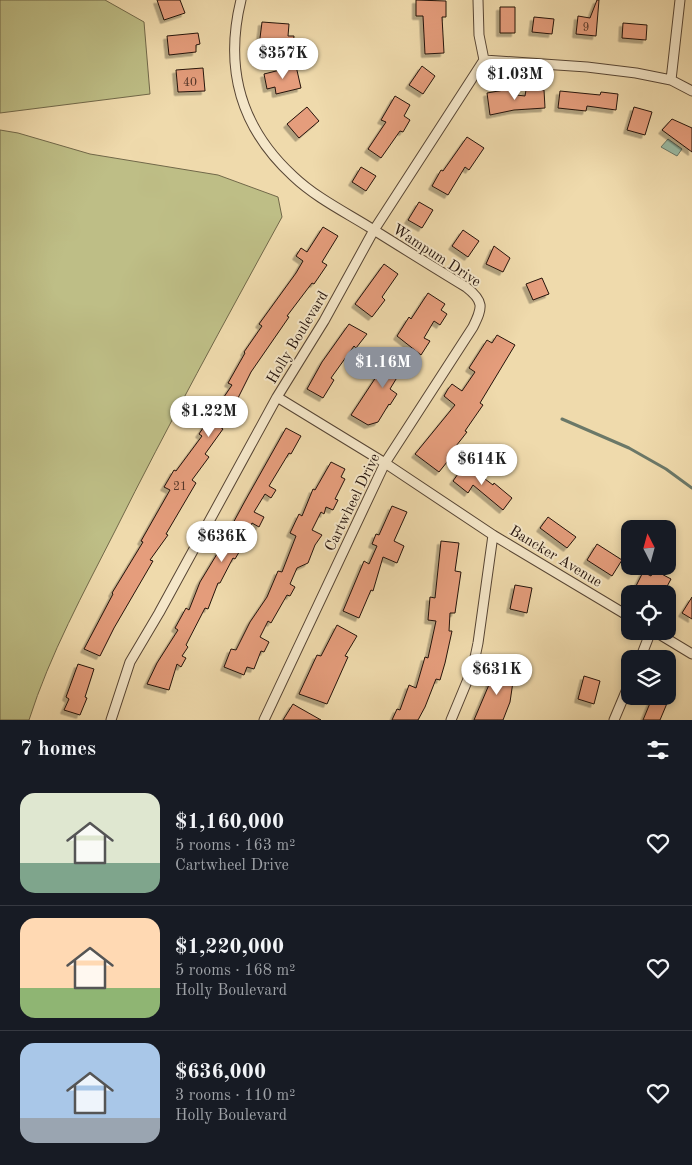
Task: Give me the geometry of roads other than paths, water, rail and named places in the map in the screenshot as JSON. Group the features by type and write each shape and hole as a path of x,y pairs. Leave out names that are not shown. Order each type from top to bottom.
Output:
{"street":[{"name":"Wampum Drive","path":"241,0 237,15 234,60 237,84 257,134 293,176 318,196 466,287 477,295 480,305"},
{"path":"478,0 479,35 484,60 587,67 636,73 671,80 692,91"},
{"path":"671,80 680,0"},
{"name":"Holly Boulevard","path":"111,720 130,662 164,605 277,397 315,335 374,230 484,60"},
{"name":"Cartwheel Drive","path":"264,720 385,464 473,327 480,305"},
{"name":"Bancker Avenue","path":"277,397 385,464 493,535 621,612"},
{"path":"451,720 473,667 493,535"},
{"path":"668,640 692,654"},
{"path":"614,720 621,703"}],"waterway":[{"path":"562,419 629,448 666,469 692,488"}]}
